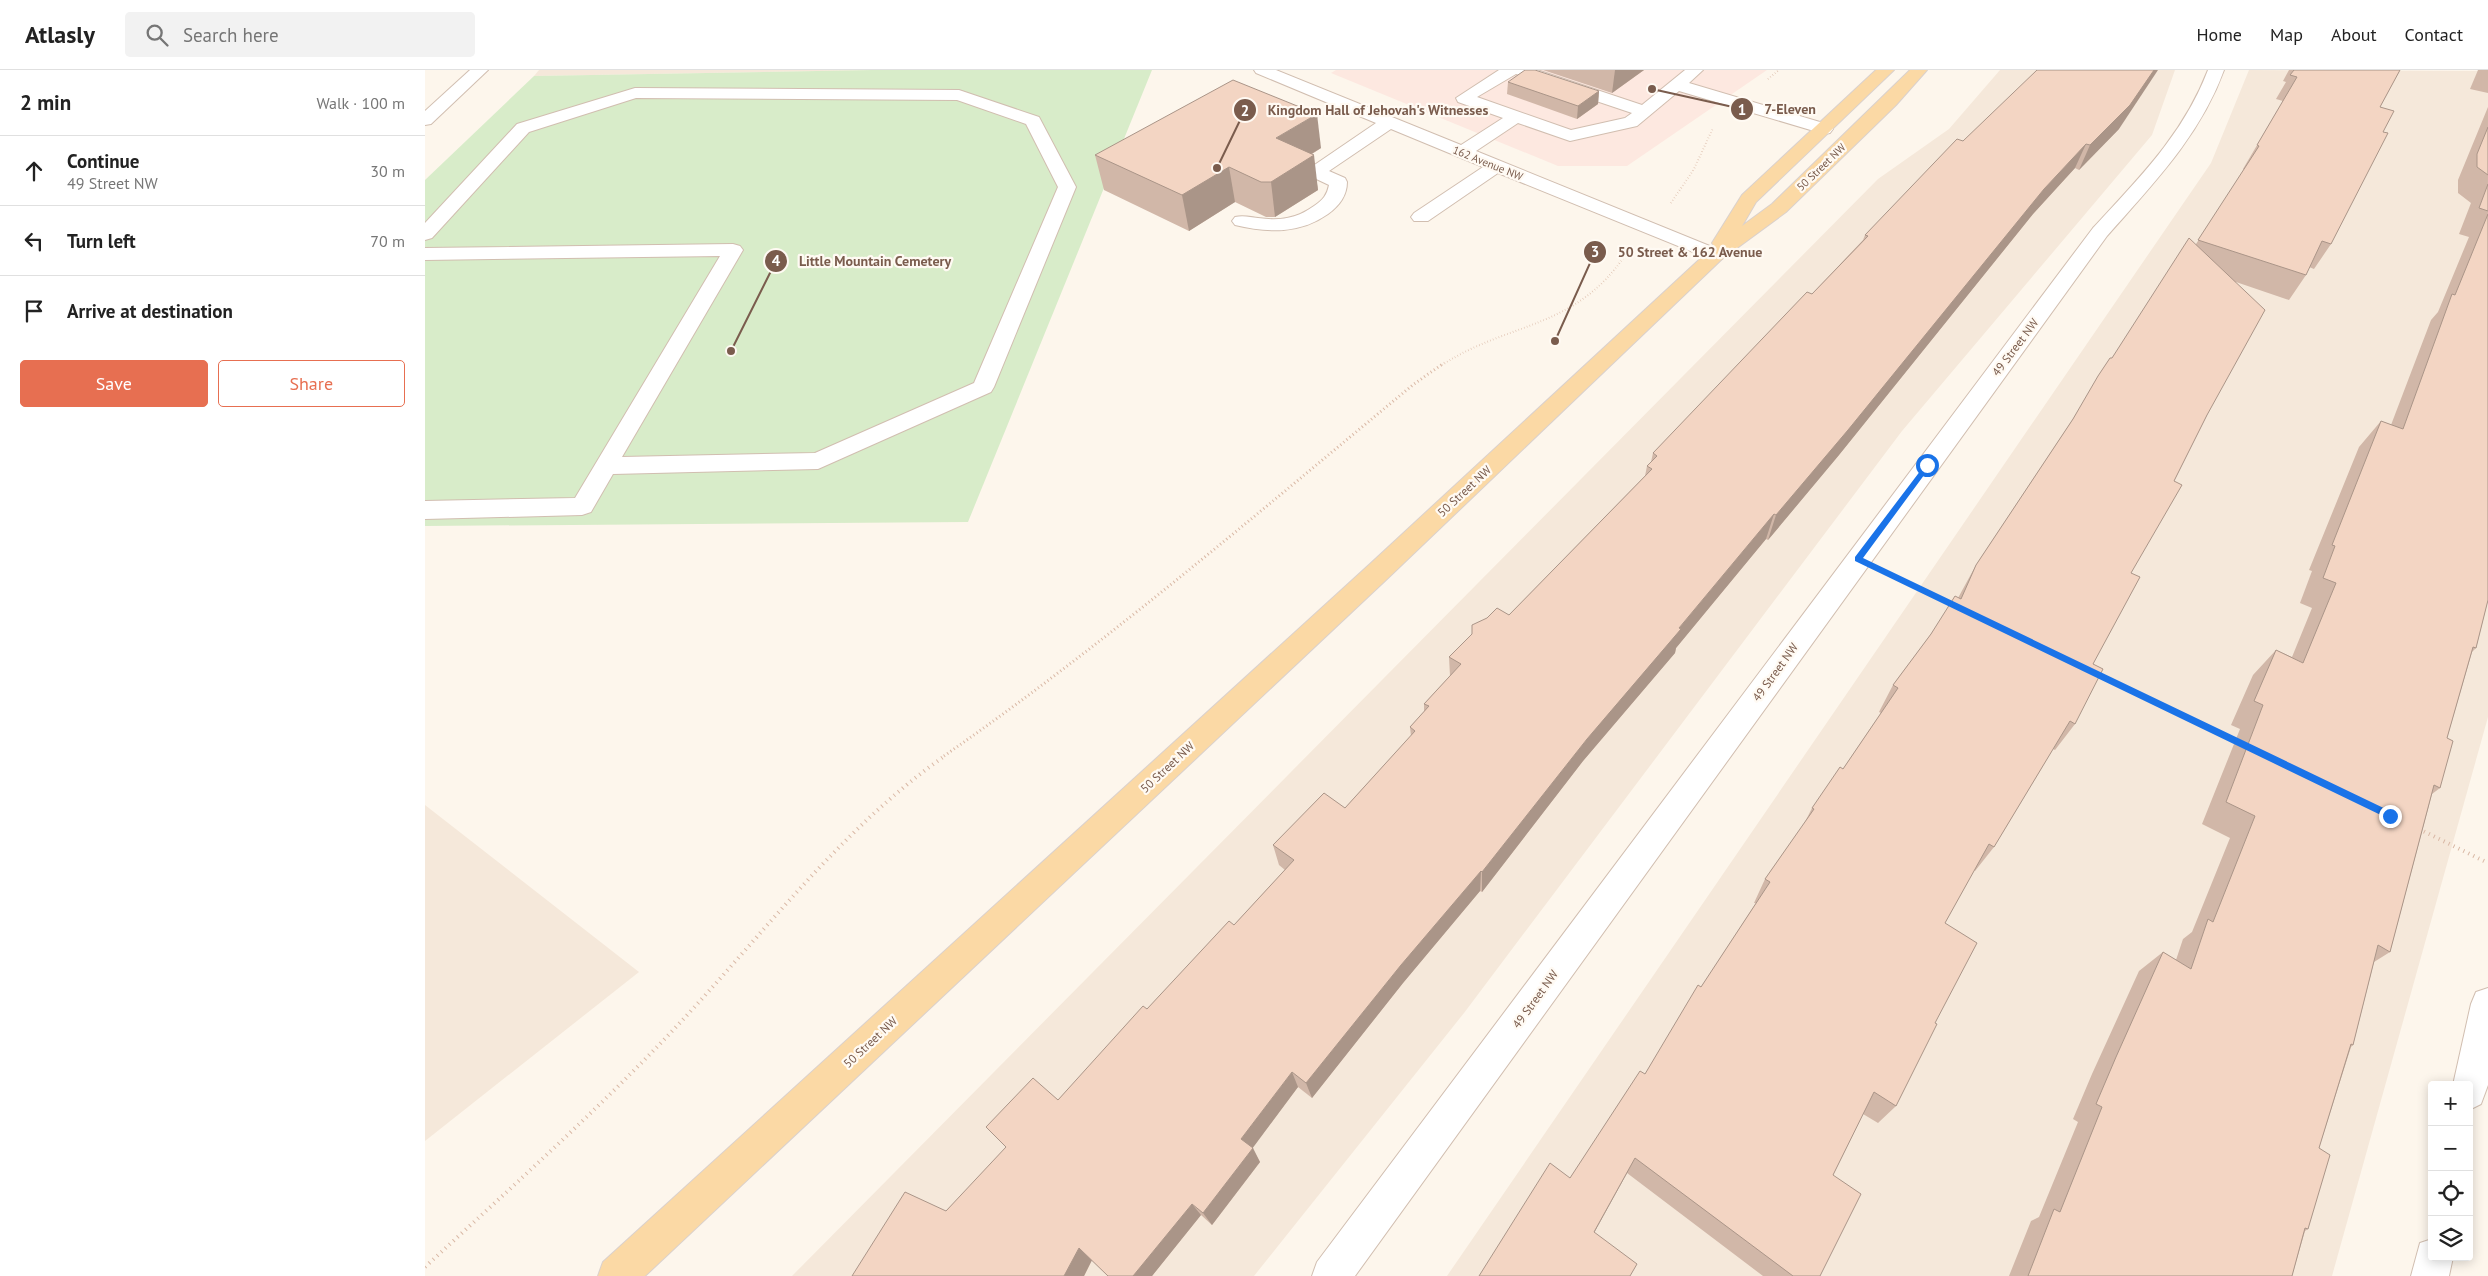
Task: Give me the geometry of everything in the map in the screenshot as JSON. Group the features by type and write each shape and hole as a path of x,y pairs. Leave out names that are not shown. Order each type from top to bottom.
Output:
{"main road":[{"name":"50 Street NW","path":"1715,255 1749,199 1886,70"},
{"name":"50 Street NW","path":"617,1276 1379,571 1715,255 1779,208 1890,101 1919,70"}],"street":[{"path":"425,120 480,70"},
{"name":"162 Avenue NW","path":"1264,70 1715,255"},
{"path":"1511,70 1464,98 1570,136 1631,122 1695,70"},
{"path":"1521,70 1543,82 1581,95 1644,111"},
{"name":"49 Street NW","path":"1331,1276 2100,232 2173,150 2194,119 2216,70"},
{"path":"1676,85 1824,130"},
{"path":"425,234 523,128 635,93 959,95 1033,121 1067,187 983,387 818,461 605,466"},
{"path":"1499,110 1519,98"},
{"path":"1538,124 1558,112"},
{"path":"1462,152 1516,116"},
{"path":"1255,212 1242,221 1267,226 1289,225 1311,219 1329,205 1338,194 1338,182 1308,177 1389,122"},
{"path":"1421,217 1496,166"},
{"path":"425,254 733,250 581,506 425,510"},
{"path":"2471,1081 2488,1004"},
{"path":"2430,1276 2433,1261"}],"path":[{"path":"1676,196 1694,169 1709,134 1718,122"},
{"path":"425,1267 597,1109 688,1014 833,851 883,806 937,761 1013,708 1111,633 1414,384 1439,366 1462,353 1542,323 1579,303 1599,287 1627,251"},
{"path":"1858,559 1959,608"},
{"path":"2093,673 2246,746"},
{"path":"2416,828 2488,863"}],"shaded area":[{"path":"539,70 872,70 534,76"},
{"path":"1336,70 1767,70 1627,166 1558,166 1331,73"},
{"path":"2000,70 2175,70 2152,135 1902,431 1464,1013 1254,1276 792,1276 1878,179 1949,129"},
{"path":"2249,70 2488,71 2488,717 2332,1276 1447,1276 2211,163"},
{"path":"425,805 639,972 425,1141"}],"green space":[{"path":"872,70 1152,70 968,522 425,526 425,180 534,76"}],"building":[{"path":"1525,70 1535,70 1599,91 1578,106 1508,82"},
{"path":"2037,70 2154,70 2130,105 2090,145 2086,144 2044,189 1848,430 1776,515 1774,514 1679,628 1681,629 1587,739 1482,872 1401,965 1306,1083 1292,1072 1241,1139 1253,1148 1203,1213 1192,1204 1133,1276 1108,1276 1079,1248 1064,1276 852,1276 905,1192 946,1211 1006,1147 986,1127 1033,1078 1058,1100 1143,1006 1147,1009 1229,921 1234,925 1294,860 1273,845 1324,793 1345,808 1415,731 1410,727 1429,706 1424,704 1461,664 1449,657 1472,634 1472,625 1487,618 1497,608 1509,615 1652,469 1647,466 1657,456 1653,453 1807,292 1812,294 1868,236 1865,235 1957,139 1963,141"},
{"path":"2294,70 2400,70 2380,107 2394,111 2383,132 2388,133 2331,244 2322,241 2306,275 2198,240 2259,146 2257,145 2297,77 2290,75"},
{"path":"1233,80 1317,114 1276,138 1314,155 1271,182 1261,182 1229,167 1182,195 1095,155"},
{"path":"2488,127 2488,175 2477,167 2477,154"},
{"path":"2488,184 2488,211 2479,208"},
{"path":"2488,214 2488,600 2476,648 2473,647 2447,738 2453,741 2440,788 2434,785 2390,952 2378,945 2353,1045 2351,1044 2319,1148 2330,1155 2308,1229 2305,1228 2292,1276 2028,1276 2054,1209 2060,1212 2102,1107 2096,1104 2163,952 2191,969 2208,919 2213,922 2255,816 2226,802 2263,705 2254,701 2276,650 2303,663 2336,583 2323,578 2335,546 2332,545 2381,421 2403,429 2452,294 2455,295"},
{"path":"2189,238 2265,310 2207,415 2174,481 2182,485 2131,573 2140,577 2093,664 2103,669 2075,724 2070,721 1994,847 1989,844 1945,923 1977,943 1935,1023 1937,1024 1896,1106 1874,1092 1833,1175 1861,1194 1820,1276 1793,1276 1635,1158 1594,1232 1637,1264 1630,1276 1479,1276 1550,1163 1570,1178 1640,1071 1645,1074 1698,985 1701,987 1770,882 1765,879 1814,809 1812,808 1840,767 1843,769 1898,688 1893,685 1931,634 1955,596 1961,599 1976,565 2073,419 2098,376 2110,358 2112,358"}],"place":[{"name":"7-Eleven","path":"1652,89"},
{"name":"Kingdom Hall of Jehovah's Witnesses","path":"1217,168"},
{"name":"50 Street & 162 Avenue","path":"1555,341"},
{"name":"Little Mountain Cemetery","path":"731,351"}],"route":[{"path":"1927,465 1858,559 2390,816"}]}
